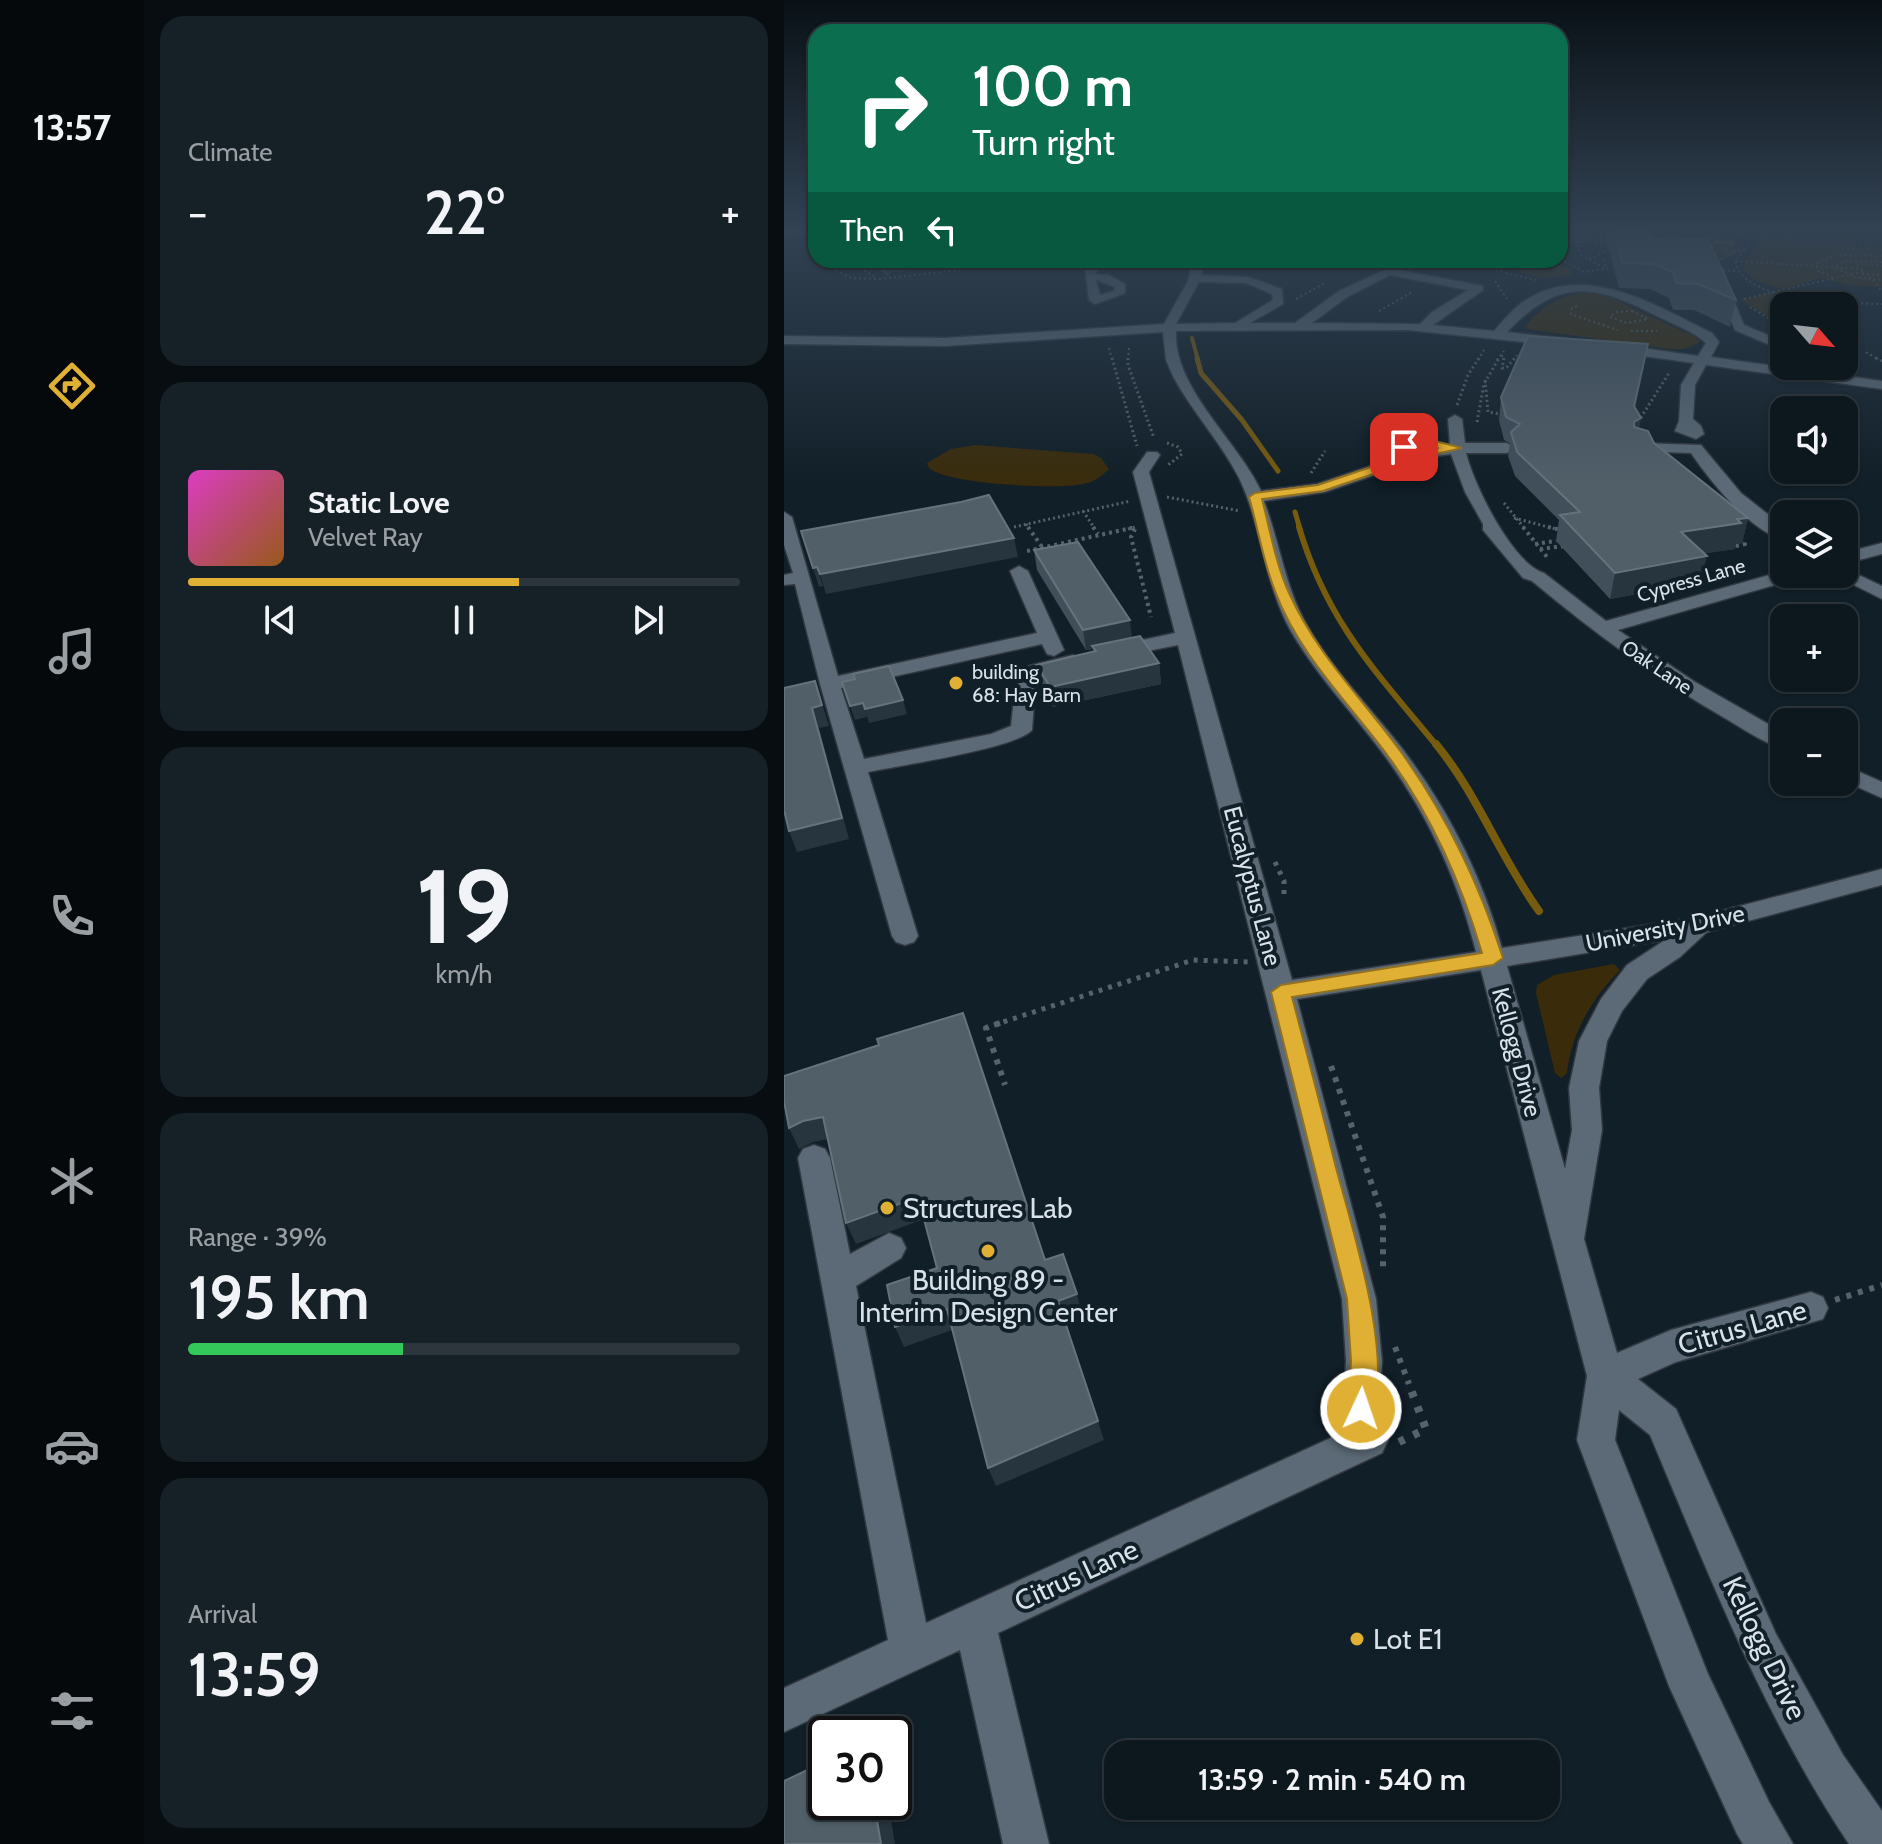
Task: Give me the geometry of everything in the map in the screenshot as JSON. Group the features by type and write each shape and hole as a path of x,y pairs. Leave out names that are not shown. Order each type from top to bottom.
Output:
{"street":[{"path":"1167,328 1175,313"},
{"path":"1243,322 1244,313"},
{"path":"1243,322 1260,313"},
{"path":"1425,326 1439,313"},
{"path":"1498,334 1516,313"},
{"path":"1660,313 1707,336 1713,344 1688,385 1686,421"},
{"path":"1736,313 1739,327 1770,341"},
{"path":"1299,326 1313,314 1436,315"},
{"path":"784,340 945,342 1243,322 1299,326 1425,326 1571,343"},
{"name":"Kellogg Drive","path":"1167,328 1166,339 1182,383 1230,447 1281,592 1321,664 1423,794 1454,851 1478,908 1605,1376 1596,1440 1691,1686 1753,1818 1770,1844"},
{"path":"1601,347 1770,371"},
{"path":"1744,376 1782,381"},
{"path":"1841,380 1882,385"},
{"path":"1853,380 1857,382"},
{"name":"Oak Lane","path":"1455,419 1457,448 1473,492 1492,524 1492,530 1529,574 1538,577 1601,629 1681,685 1770,734"},
{"path":"1249,499 1319,489 1421,454 1457,448 1507,448"},
{"path":"1640,448 1696,448 1711,473 1737,499 1770,524"},
{"name":"Eucalyptus Lane","path":"1157,462 1141,472 1281,992 1359,1299 1364,1361 1361,1409 1369,1440"},
{"path":"784,517 793,578 830,684 905,936"},
{"path":"1858,555 1882,548"},
{"path":"1019,571 1060,664"},
{"path":"1858,580 1882,593"},
{"name":"Cypress Lane","path":"1601,629 1770,581"},
{"path":"830,684 1048,637"},
{"path":"855,768 997,739 1021,730 1025,690 1036,670 1186,637"},
{"path":"1858,779 1882,791"},
{"name":"University Drive","path":"1281,992 1698,926 1882,877"},
{"path":"1568,1246 1587,1130 1584,1088 1593,1041 1611,1006 1637,972 1671,950 1698,926"},
{"path":"814,1158 911,1652"},
{"path":"837,1280 889,1248"},
{"name":"Citrus Lane","path":"1605,1376 1671,1347 1811,1308"},
{"name":"Kellogg Drive","path":"1605,1376 1663,1422 1761,1649 1827,1771 1877,1844"},
{"name":"Citrus Lane","path":"784,1710 1369,1440"},
{"path":"975,1623 1026,1844"}],"path":[{"path":"1571,313 1612,329 1660,331"},
{"path":"1627,323 1628,331"},
{"path":"1455,419 1468,375 1498,334"},
{"path":"1478,428 1477,416 1485,380 1500,355 1512,343"},
{"path":"1109,348 1136,445 1157,462 1182,454 1178,447 1151,437 1128,365 1127,349 1133,344"},
{"path":"1866,352 1882,361"},
{"path":"1500,355 1504,356 1502,368 1506,368 1512,357 1519,353"},
{"path":"1636,426 1675,363"},
{"path":"1665,394 1674,369"},
{"path":"1485,380 1488,412 1501,414"},
{"path":"1477,416 1483,416"},
{"path":"1400,431 1437,435"},
{"path":"1500,496 1534,544 1554,564"},
{"path":"1158,497 1249,499"},
{"path":"1014,527 1136,500"},
{"path":"1083,511 1098,534"},
{"path":"1513,517 1561,530"},
{"path":"1026,524 1042,547"},
{"path":"1027,551 1137,527 1131,537 1151,617"},
{"path":"1733,531 1745,544 1736,546"},
{"path":"1534,544 1556,541"},
{"path":"1539,549 1575,544"},
{"path":"1005,1085 986,1028 1193,960 1234,963 1272,959"},
{"name":"Citrus Lane","path":"1811,1308 1882,1285"}],"shaded area":[{"path":"1539,313 1644,313 1700,342 1685,349 1671,349 1527,329"},
{"path":"975,445 1093,454 1101,458 1109,469 1087,483 1050,486 978,482 939,474 929,468 927,463 951,449"},
{"path":"1614,964 1620,970 1584,1017 1573,1044 1567,1073 1561,1078 1555,1073 1536,993 1537,985 1554,975"}],"building":[{"path":"1528,336 1648,344 1634,406 1641,418 1634,422 1634,427 1648,431 1654,443 1748,518 1737,519 1741,523 1681,532 1707,556 1615,573 1560,515 1580,512 1517,452 1511,432 1520,424 1506,417 1501,397"},
{"path":"989,495 1014,538 820,574 817,567 813,568 801,531 961,502"},
{"path":"1078,542 1130,620 1083,630 1034,550"},
{"path":"1140,636 1159,663 1050,687 1037,665 1096,651 1092,646"},
{"path":"889,666 903,700 865,709 863,703 850,706 842,682 855,679 853,674"},
{"path":"815,681 822,705 812,708 842,818 789,831 784,810 784,688"},
{"name":"Building 89 - Interim Design Center","path":"963,1013 1045,1260 1063,1254 1077,1294 1058,1301 1098,1421 988,1468 947,1309 895,1327 887,1285 937,1268 918,1197 846,1223 823,1117 789,1128 784,1101 784,1076 879,1045 877,1039"},
{"path":"808,1770 808,1820 877,1820 881,1844 784,1844 784,1781"}],"waterway":[{"path":"1192,338 1198,360"},
{"path":"1197,358 1201,373 1242,420 1278,471"},
{"path":"1295,512 1300,529"},
{"path":"1299,527 1310,561 1339,619 1374,669 1437,746"},
{"path":"1436,744 1464,784 1539,911"}],"place":[{"name":"building 68: Hay Barn","path":"956,683"},
{"name":"Structures Lab","path":"887,1208"},
{"name":"Building 89 - Interim Design Center","path":"988,1251"},
{"name":"Lot E1","path":"1357,1639"}],"route":[{"path":"1361,1409 1364,1361 1359,1299 1281,992 1493,958 1478,908 1454,851 1423,794 1321,664 1281,592 1262,513 1255,497 1319,489 1421,454 1457,448 1431,443 1404,447"}]}
